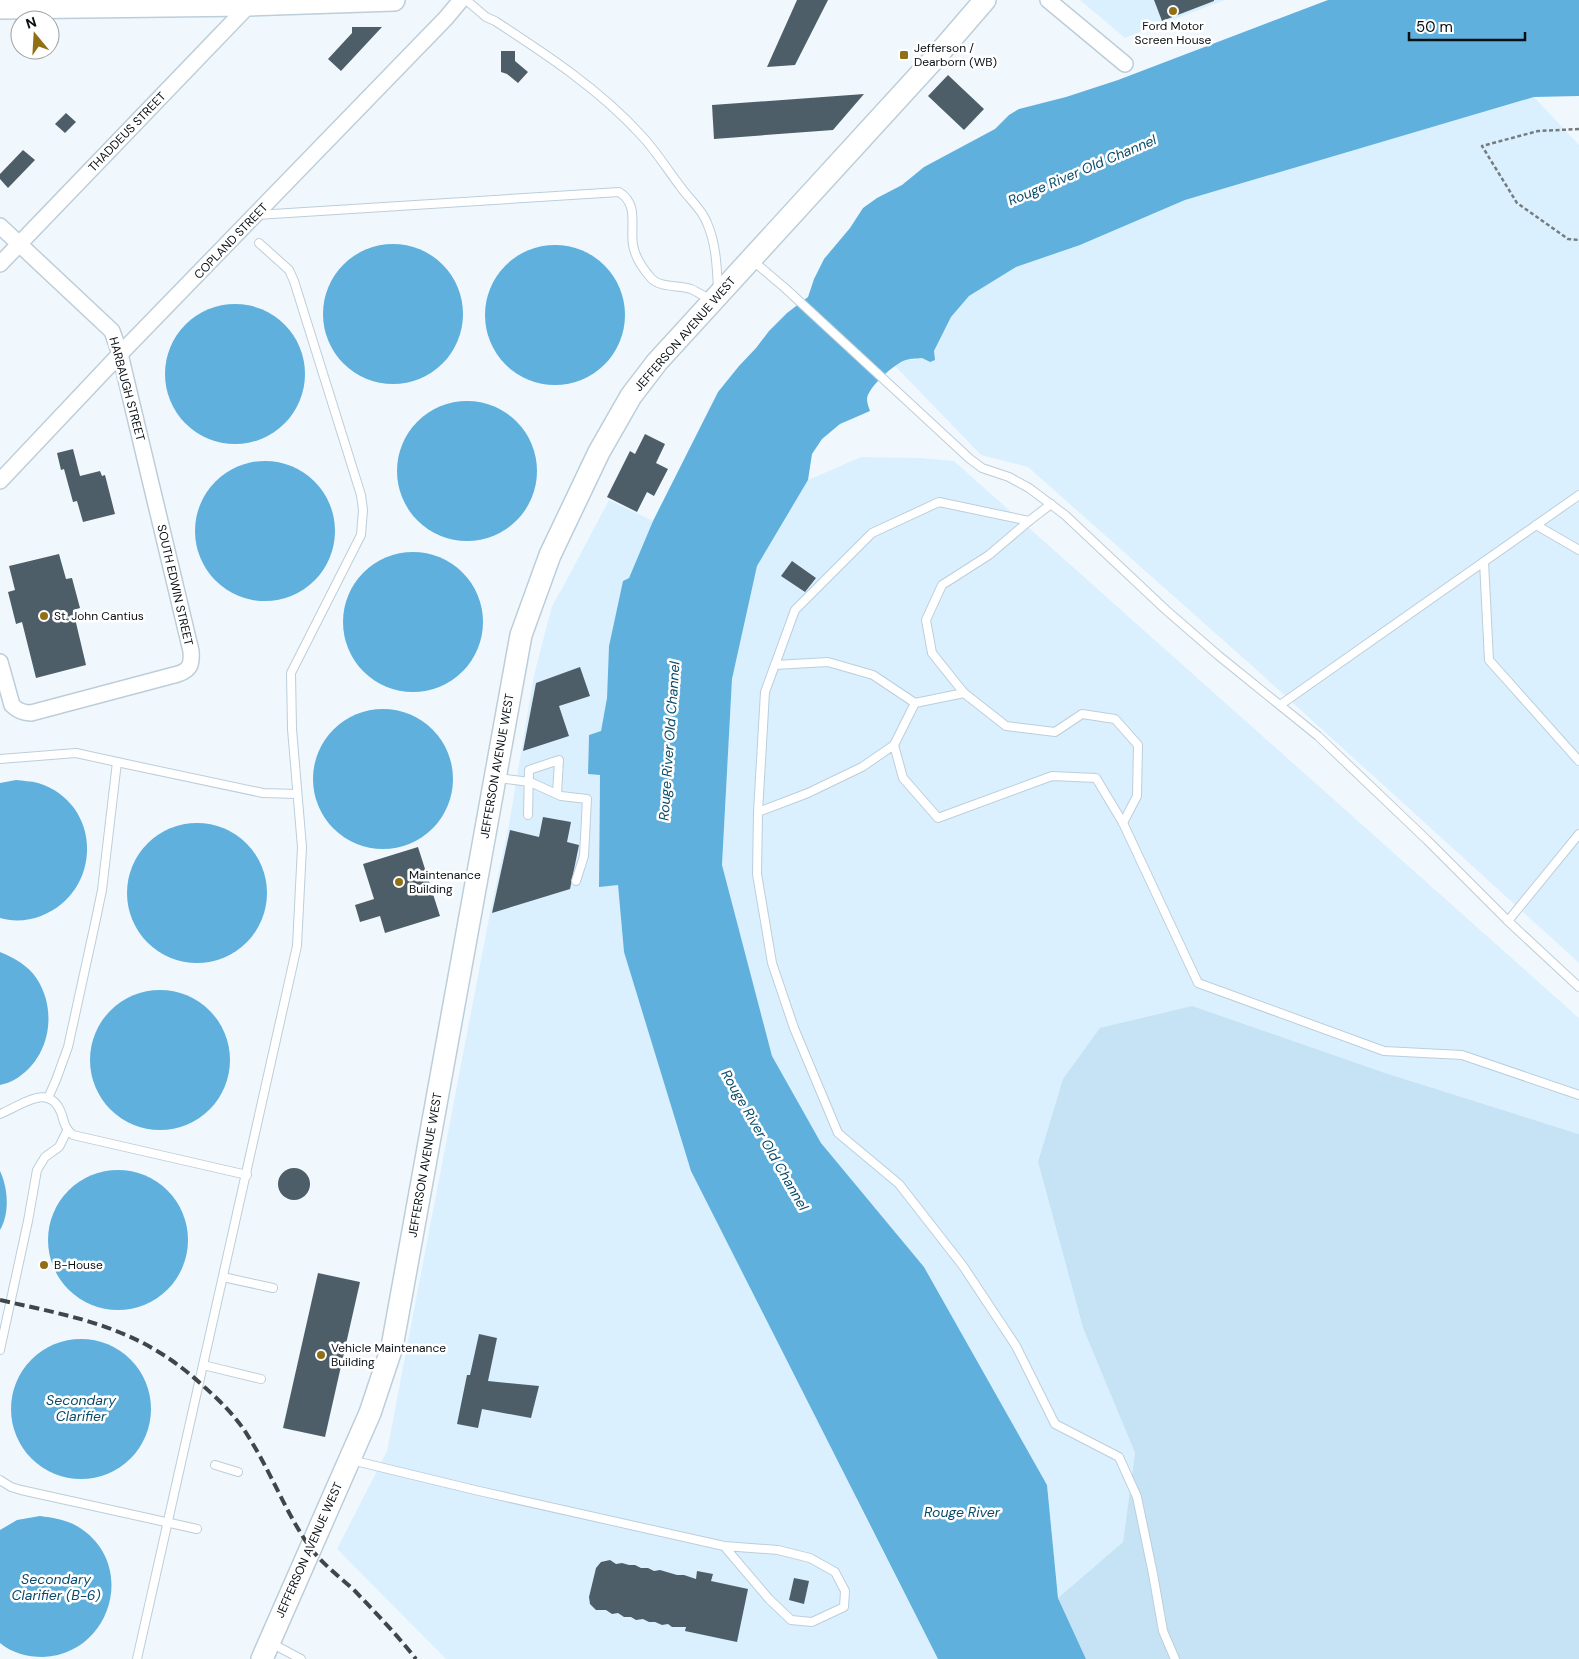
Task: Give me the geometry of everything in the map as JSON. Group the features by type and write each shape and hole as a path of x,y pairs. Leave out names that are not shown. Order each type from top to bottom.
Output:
{"main road":[{"path":"0,8 394,0"},
{"name":"JEFFERSON AVENUE WEST","path":"265,1650 370,1413 392,1347 521,635 550,554 600,452 631,396 657,362 936,58 985,0"}],"street":[{"name":"COPLAND STREET","path":"0,481 120,354 257,215 446,18 461,0"},
{"path":"1048,0 1125,64"},
{"name":"THADDEUS STREET","path":"0,264 251,3"},
{"name":"HARBAUGH STREET","path":"0,226 112,330 120,354 157,508"},
{"name":"SOUTH EDWIN STREET","path":"0,662 12,705 24,713 31,713 186,671 190,667 191,651 157,508"}],"lane":[{"path":"257,215 620,192 627,197 631,204 635,254 652,280 661,284 691,289 716,298 713,241 706,220 653,149 606,101 567,69 486,17 466,0"},
{"path":"137,1659 297,946 302,846 292,729 291,673 361,535 363,510 361,494 294,281 289,270 259,243"},
{"path":"751,259 982,468 1009,476 1030,488 1051,504 1219,656 1318,736 1508,921 1579,987"},
{"path":"1280,705 1579,495"},
{"path":"1029,521 939,502 872,533 795,610 765,692 758,812 757,874 772,963 794,1028 838,1133 899,1184 963,1266 1016,1346 1055,1424 1119,1457 1137,1498 1154,1574 1163,1631 1175,1659"},
{"path":"1051,504 989,555 942,585 926,620 932,653 964,692 1006,726 1055,732 1082,714 1115,719 1138,745 1137,796 1123,823"},
{"path":"1536,526 1579,550"},
{"path":"1484,562 1489,660 1579,761"},
{"path":"775,665 828,662 873,675 915,703 964,692"},
{"path":"758,812 808,794 862,768 894,745 915,703"},
{"path":"894,745 904,778 938,818 1052,776 1096,778 1123,823 1198,983 1384,1051 1462,1055 1579,1095"},
{"path":"0,759 76,753 263,793 297,794"},
{"path":"528,815 529,770 559,760 557,794"},
{"path":"48,1098 68,1047 102,890 117,762"},
{"path":"495,778 530,782 561,796 587,799 584,856 576,881"},
{"path":"1508,921 1579,834"},
{"path":"0,1114 41,1096 48,1098 60,1108 67,1131 59,1147 45,1157 37,1170 0,1350"},
{"path":"67,1131 80,1137 246,1175"},
{"path":"223,1277 273,1288"},
{"path":"203,1365 261,1379"},
{"path":"349,1459 479,1491 724,1546 778,1550 810,1558 835,1572 845,1591 844,1607 812,1622 791,1620 769,1599 724,1546"},
{"path":"216,1465 238,1472"},
{"path":"0,1480 11,1487 197,1529"},
{"path":"0,1490 11,1487"},
{"path":"265,1650 301,1659"}],"path":[{"path":"1579,128 1538,130 1482,146 1517,203 1568,239 1579,240"}],"shaded area":[{"path":"1080,0 1225,0 1125,38"},
{"path":"1534,97 1579,145 1579,963 1250,664 1028,467 981,455 895,366 908,359 922,358 929,362 951,317 969,296 1016,267 1080,245 1185,200"},
{"path":"861,457 921,458 954,461 1579,1018 1579,1134 1382,1072 1038,1162 1083,1328 1135,1453 1123,1542 1058,1598 1047,1485 924,1267 821,1143 772,1056 722,865 732,679 757,565 808,480"},
{"path":"609,500 653,521 629,578 623,581 609,646 607,698 601,731 589,735 588,774 600,774 599,886 618,885 624,952 857,1500 938,1659 446,1659 337,1549 387,1451 489,918 509,824 534,675 552,606"},
{"path":"1192,1006 1382,1072 1579,1134 1579,1659 1086,1659 1058,1598 1123,1542 1135,1453 1083,1328 1038,1162 1063,1079 1100,1028"}],"water":[{"name":"Rouge River","path":"1328,0 1579,0 1579,96 1534,97 1185,200 1080,245 1016,267 969,296 951,317 934,351 935,360 930,362 922,358 910,359 895,366 872,388 867,399 870,411 840,424 822,439 812,454 808,480 757,566 732,679 722,865 772,1056 821,1143 924,1267 1047,1485 1058,1598 1086,1659 938,1659 691,1171 624,952 618,885 599,887 600,775 588,774 589,735 601,731 607,698 609,646 623,581 629,578 653,521 718,392 769,331 787,313 808,297 824,259 850,228 863,208 877,198 902,185 924,167 995,129 1009,115 1019,109 1066,97 1118,80"},
{"path":"393,244 407,245 420,249 443,264 458,287 462,300 462,328 458,341 443,364 420,379 407,383 393,384 379,383 366,379 343,364 328,341 324,328 323,314 324,300 328,287 343,264 366,249 379,245"},
{"path":"555,245 569,246 582,250 605,265 620,288 624,301 624,329 620,342 605,365 582,380 569,384 555,385 541,384 528,380 505,365 490,342 486,329 485,315 486,301 490,288 505,265 528,250 541,246"},
{"path":"235,304 249,305 262,309 285,324 300,347 304,360 304,388 300,401 285,424 262,439 249,443 235,444 221,443 208,439 185,424 170,401 166,388 165,374 166,360 170,347 185,324 208,309 221,305"},
{"path":"467,401 481,402 494,406 517,421 532,444 536,457 536,485 532,498 517,521 494,536 481,540 467,541 453,540 440,536 417,521 402,498 398,485 397,471 398,457 402,444 417,421 440,406 453,402"},
{"path":"265,461 279,462 292,466 315,481 330,504 334,517 334,545 330,558 315,581 292,596 279,600 265,601 251,600 238,596 215,581 200,558 196,545 195,531 196,517 200,504 215,481 238,466 251,462"},
{"path":"413,552 427,553 440,557 463,572 478,595 482,608 482,636 478,649 463,672 440,687 427,691 413,692 399,691 386,687 363,672 348,649 344,636 343,622 344,608 348,595 363,572 386,557 399,553"},
{"path":"383,709 397,710 410,714 433,729 448,752 452,765 452,793 448,806 433,829 410,844 397,848 383,849 369,848 356,844 333,829 318,806 314,793 313,779 314,765 318,752 333,729 356,714 369,710"},
{"path":"16,780 38,783 59,793 75,809 84,828 87,848 84,869 76,888 61,904 41,916 31,919 10,920 0,918 0,783"},
{"path":"197,823 211,824 224,828 247,843 262,866 266,879 266,907 262,920 247,943 224,958 211,962 197,963 183,962 170,958 147,943 132,920 128,907 127,893 128,879 132,866 147,843 170,828 183,824"},
{"path":"0,952 25,966 37,979 44,992 48,1020 43,1048 36,1060 14,1080 0,1085"},
{"path":"160,990 174,991 187,995 210,1010 225,1033 229,1046 229,1074 225,1087 210,1110 187,1125 174,1129 160,1130 146,1129 133,1125 110,1110 95,1087 91,1074 90,1060 91,1046 95,1033 110,1010 133,995 146,991"},
{"path":"118,1170 132,1171 145,1175 168,1190 183,1213 187,1226 187,1254 183,1267 168,1290 145,1305 132,1309 118,1310 104,1309 91,1305 68,1290 53,1267 49,1254 48,1240 49,1226 53,1213 68,1190 91,1175 104,1171"},
{"path":"0,1171 5,1185 7,1208 0,1230"},
{"name":"Secondary Clarifier","path":"81,1339 95,1340 108,1344 131,1359 146,1382 150,1395 150,1423 146,1436 131,1459 108,1474 95,1478 81,1479 67,1478 54,1474 31,1459 16,1436 12,1423 11,1409 12,1395 16,1382 31,1359 54,1344 67,1340"},
{"name":"Secondary Clarifier (B-6)","path":"40,1516 68,1522 83,1530 99,1547 109,1566 111,1587 108,1607 99,1626 85,1642 66,1653 43,1657 20,1654 0,1643 0,1530 17,1520"}],"building":[{"path":"797,0 828,0 795,65 767,67"},
{"name":"Ford Motor Screen House","path":"1154,0 1214,0 1214,1 1162,21"},
{"path":"352,27 382,27 341,71 328,59 352,33"},
{"path":"501,51 515,51 515,61 528,72 518,83 507,74 501,72"},
{"path":"948,75 984,109 964,130 928,96"},
{"path":"864,94 833,130 714,139 712,105"},
{"path":"66,113 76,122 65,133 55,124"},
{"path":"23,150 35,160 8,188 0,179 0,174"},
{"path":"645,434 665,444 656,463 668,469 654,496 647,492 637,512 607,497 630,451 635,454"},
{"path":"73,449 80,476 100,471 102,476 105,475 115,514 83,522 77,501 73,502 64,469 61,470 57,453"},
{"name":"St. John Cantius","path":"59,554 66,579 72,578 80,608 73,610 86,665 36,678 22,622 16,624 8,592 15,590 9,566"},
{"path":"792,561 816,578 805,592 781,576"},
{"path":"580,667 590,696 559,706 569,736 523,751 536,683"},
{"path":"543,817 571,822 567,842 579,845 570,889 492,913 510,830 539,837"},
{"name":"Maintenance Building","path":"418,847 440,916 385,933 380,916 360,922 355,905 374,899 363,864"},
{"path":"294,1168 300,1169 305,1173 309,1178 309,1190 305,1195 300,1199 294,1200 288,1199 283,1195 279,1190 278,1184 279,1178 283,1173 288,1169"},
{"name":"Vehicle Maintenance Building","path":"318,1273 360,1282 325,1437 283,1428"},
{"path":"479,1334 497,1338 488,1381 539,1386 531,1418 482,1409 478,1428 457,1424 467,1375 470,1375"},
{"path":"610,1560 616,1564 635,1565 654,1571 660,1570 696,1579 697,1571 713,1574 711,1581 748,1589 737,1642 685,1631 686,1627 672,1627 668,1624 662,1625 643,1619 636,1620 631,1617 624,1617 618,1613 612,1614 606,1610 596,1610 590,1604 589,1597 596,1568 601,1562"},
{"path":"794,1578 809,1581 804,1604 789,1600"}],"railway":[{"path":"0,1300 82,1319 106,1327 154,1349 177,1364 200,1383 226,1408 243,1429 264,1463 300,1533 309,1546 325,1564 355,1591 416,1659"}],"place":[{"name":"Ford Motor Screen House","path":"1173,11"},
{"name":"Jefferson / Dearborn (WB)","path":"904,55"},
{"name":"St. John Cantius","path":"44,616"},
{"name":"Maintenance Building","path":"399,882"},
{"name":"B-House","path":"44,1265"},
{"name":"Vehicle Maintenance Building","path":"321,1355"}],"water label":[{"name":"Rouge River Old Channel","path":"1082,170"},
{"name":"Rouge River Old Channel","path":"669,741"},
{"name":"Rouge River Old Channel","path":"765,1140"}]}
